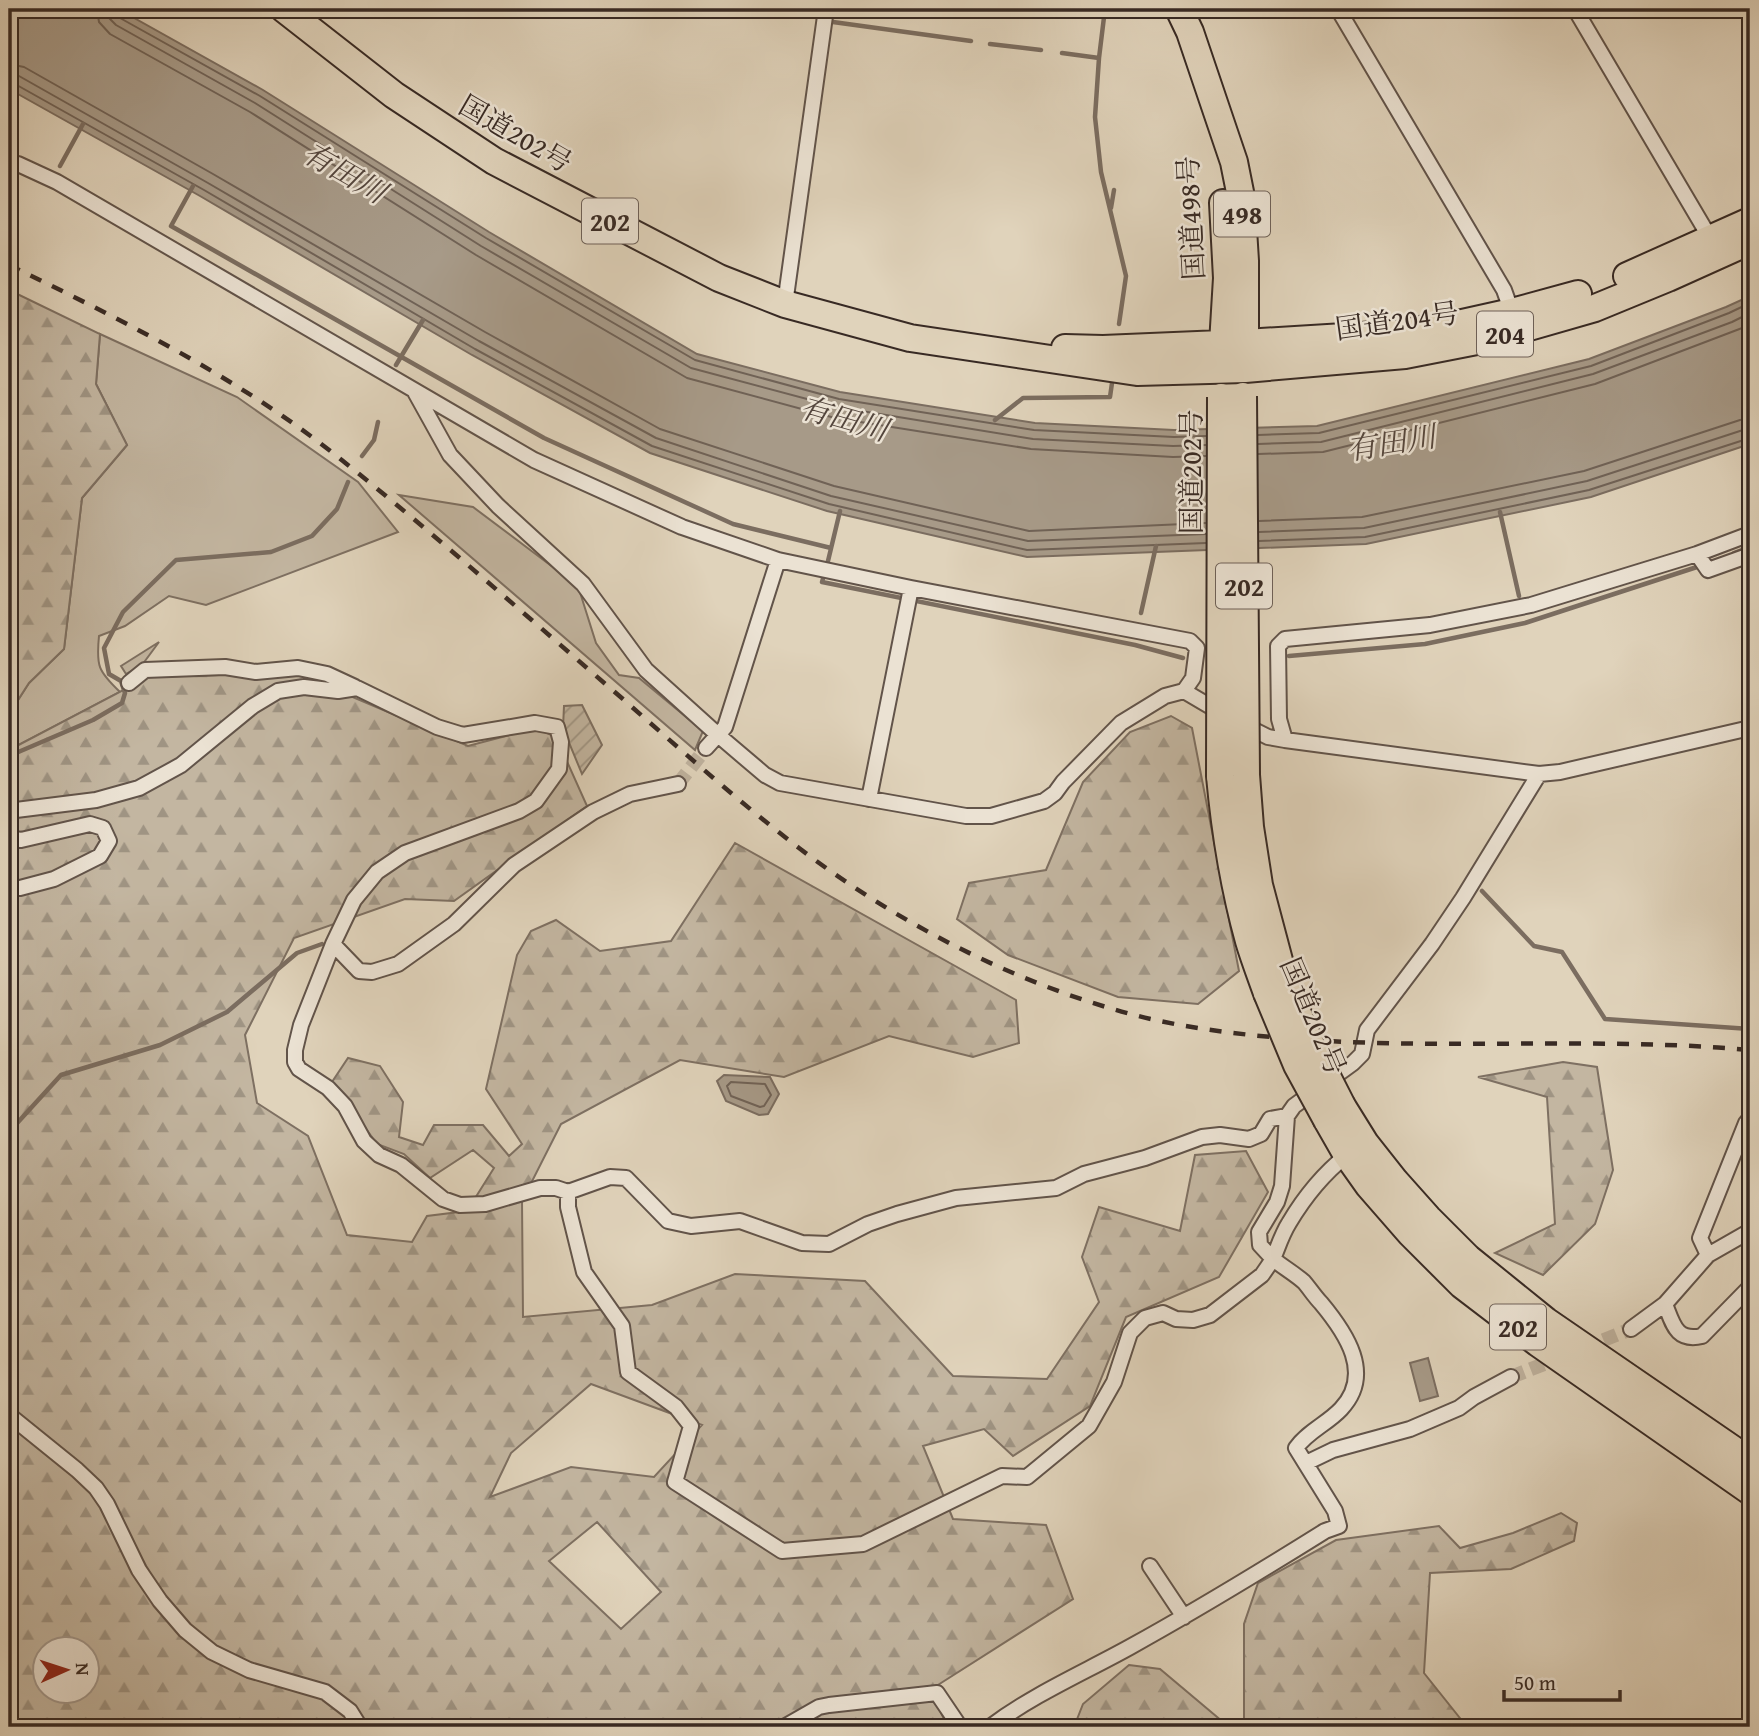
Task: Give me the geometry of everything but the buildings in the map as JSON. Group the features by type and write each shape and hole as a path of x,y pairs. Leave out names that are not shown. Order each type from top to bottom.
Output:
{"highway":[{"name":"国道202号","path":"284,9 394,95 494,161 719,278 785,304 910,338 1137,372 1234,356 1220,776 1224,822 1249,941 1312,1047 1347,1155 1369,1186 1410,1233 1462,1284 1538,1343 1750,1491"},
{"name":"国道498号","path":"1179,9 1190,32 1234,162 1241,197 1245,261 1234,356"},
{"name":"国道204号","path":"1715,247 1750,221"},
{"name":"国道204号","path":"1234,356 1458,324 1514,321 1638,272 1715,247 1750,241"},
{"name":"国道202号","path":"1232,397 1246,775 1250,827 1276,988"},
{"name":"国道202号","path":"1334,1113 1365,1143 1395,1181 1468,1258 1546,1321 1750,1461"}],"street":[{"path":"785,304 826,9"},
{"path":"1338,9 1503,290 1514,321"},
{"path":"1575,9 1715,247"},
{"path":"18,164 57,182 534,460 682,527 778,560 1190,641 1197,648 1193,678 1184,691 1165,696 1121,723 1055,793 1044,801 991,816 966,816 780,783 765,775 646,670 583,584 498,506 450,455 415,391"},
{"path":"1285,740 1279,719 1278,646 1285,639 1430,625 1506,610 1697,554 1750,534"},
{"path":"1697,554 1707,570 1750,555"},
{"path":"706,748 725,727 778,560"},
{"path":"869,799 911,587"},
{"path":"129,683 145,670 225,667 256,672 298,668 327,674 437,727 463,735 535,723 557,727 561,742 559,768 536,800 519,811 405,853 377,872 354,900 333,944 301,1025 295,1050 295,1062 299,1069 328,1088 345,1106 363,1141 379,1155 401,1165 443,1199 460,1205 485,1204 540,1188 556,1188 568,1192 610,1177 626,1178 668,1221 691,1226 740,1221 802,1243 829,1244 868,1224 956,1198 1056,1188 1084,1174 1145,1158 1202,1137 1220,1135 1249,1139 1261,1134 1270,1119 1287,1116"},
{"path":"9,814 16,810 96,800 139,788 181,765 253,706 278,691 304,687 338,691 357,688"},
{"path":"1184,691 1268,737 1539,774 1560,772 1750,728"},
{"path":"990,1727 1058,1683 1184,1617 1325,1531 1339,1526 1335,1511 1296,1448 1302,1439 1341,1409 1353,1389 1357,1371 1351,1348 1340,1326 1303,1282 1273,1259 1260,1245 1259,1232 1277,1202 1282,1186 1287,1116 1294,1106 1362,1054 1367,1030 1432,944 1480,873 1539,774"},
{"path":"333,944 359,971 372,972 398,964 454,924 514,865 593,812 630,794 678,783"},
{"path":"9,838 21,840 90,824 103,828 109,841 100,856 54,879 20,888 9,888"},
{"path":"1708,1255 1700,1238 1750,1118"},
{"path":"568,1192 568,1207 584,1272 622,1326 628,1372 676,1407 691,1426 675,1482 782,1551 863,1544 1002,1476 1027,1477 1089,1426 1114,1382 1130,1333 1145,1318 1163,1313 1177,1319 1193,1320 1210,1315 1262,1275 1273,1259 1287,1224 1329,1169 1347,1155"},
{"path":"1631,1329 1665,1304 1708,1255 1750,1231"},
{"path":"1665,1304 1675,1329 1683,1336 1695,1338 1702,1336 1750,1287"},
{"path":"1306,1464 1333,1450 1410,1429 1459,1408 1511,1377"},
{"path":"9,1415 96,1488 107,1504 139,1570 160,1601 185,1630 212,1652 249,1670 325,1692 350,1711 360,1727"},
{"path":"1150,1566 1184,1617"},
{"path":"784,1727 819,1707 937,1693 960,1727"}],"green space":[{"path":"9,290 100,334 96,384 127,445 82,498 64,649 29,683 9,714"},
{"path":"100,334 237,397 358,482 398,532 206,605 169,596 125,626 99,636 100,667 120,692 9,750 9,714 29,683 64,649 82,498 127,445 96,384"},
{"path":"399,495 473,507 578,586 596,643 619,675 639,678 703,731 695,750"},
{"path":"159,642 142,665 126,674 121,666"},
{"path":"296,673 468,746 536,728 556,737 587,806 454,901 405,899 294,938 245,1035 257,1103 308,1136 347,1235 412,1242 427,1216 467,1211 494,1168 473,1150 430,1178 404,1154 377,1144 332,1082 348,1058 380,1066 403,1102 399,1137 423,1145 434,1125 483,1125 509,1156 522,1144 486,1089 517,955 531,931 556,920 600,951 671,941 735,843 1016,1000 1019,1043 973,1057 889,1036 784,1077 680,1060 561,1124 522,1201 523,1317 652,1305 735,1274 865,1281 953,1376 1047,1379 1099,1302 1082,1257 1099,1207 1180,1231 1195,1155 1246,1151 1268,1192 1219,1277 1126,1317 1090,1406 1013,1456 984,1429 923,1446 953,1519 1046,1525 1073,1599 930,1690 948,1727 9,1727 9,750 148,677","holes":["591,1384 702,1425 654,1477 571,1467 490,1497 511,1453","597,1522 661,1592 621,1629 549,1561"]},
{"path":"582,705 602,745 582,774 563,728 564,706"},
{"path":"1171,716 1192,728 1239,971 1198,1004 1118,997 1008,955 957,919 969,883 1046,870 1083,782 1130,732"},
{"path":"1563,1062 1597,1067 1613,1170 1595,1224 1543,1275 1495,1253 1555,1224 1547,1097 1478,1077"},
{"path":"1561,1513 1577,1523 1574,1541 1511,1569 1430,1573 1424,1673 1467,1727 1244,1727 1244,1624 1258,1583 1336,1540 1439,1526 1460,1548 1513,1533"},
{"path":"1129,1665 1160,1669 1229,1727 1074,1727 1083,1704"}],"water":[{"name":"有田川","path":"9,9 118,9 263,90 489,232 697,354 840,392 1035,423 1174,430 1317,426 1589,359 1750,296 1750,444 1591,497 1366,544 1027,557 827,511 650,453 472,355 200,196 9,89"},
{"path":"724,1075 770,1077 779,1094 768,1114 759,1115 726,1101 717,1081"},
{"path":"1428,1358 1438,1396 1420,1401 1410,1363"}],"waterway":[{"path":"1105,9 1095,117 1101,172 1126,276 1119,324"},
{"path":"833,22 971,41"},
{"path":"990,44 1041,50"},
{"path":"1062,53 1099,58"},
{"path":"60,166 83,124"},
{"path":"193,186 171,226 544,438 733,524 831,548"},
{"path":"1111,208 1114,190"},
{"path":"396,365 423,320"},
{"path":"995,420 1023,398 1110,397 1112,383"},
{"path":"362,456 374,440 378,422"},
{"path":"9,756 93,720 122,703 125,693 121,681 109,674 104,648 123,612 176,560 271,552 312,536 337,509 348,482"},
{"path":"828,561 840,511"},
{"path":"1500,512 1519,596"},
{"path":"1141,613 1156,546"},
{"path":"1734,553 1750,547"},
{"path":"1289,656 1425,644 1525,623 1700,566"},
{"path":"824,575 822,582 1135,645 1183,658"},
{"path":"1482,891 1534,946 1562,952 1605,1019 1750,1029"},
{"path":"9,1132 61,1075 160,1045 227,1012 297,953 322,944"}],"tunnel":[{"path":"678,784 706,748"},
{"path":"1584,1348 1631,1329"},
{"path":"1511,1377 1562,1357"}],"railway":[{"path":"9,265 182,354 224,378 305,432 414,520 710,775 799,848 907,920 985,960 1065,994 1106,1007 1172,1023 1238,1034 1341,1042 1633,1044 1750,1050"}]}
